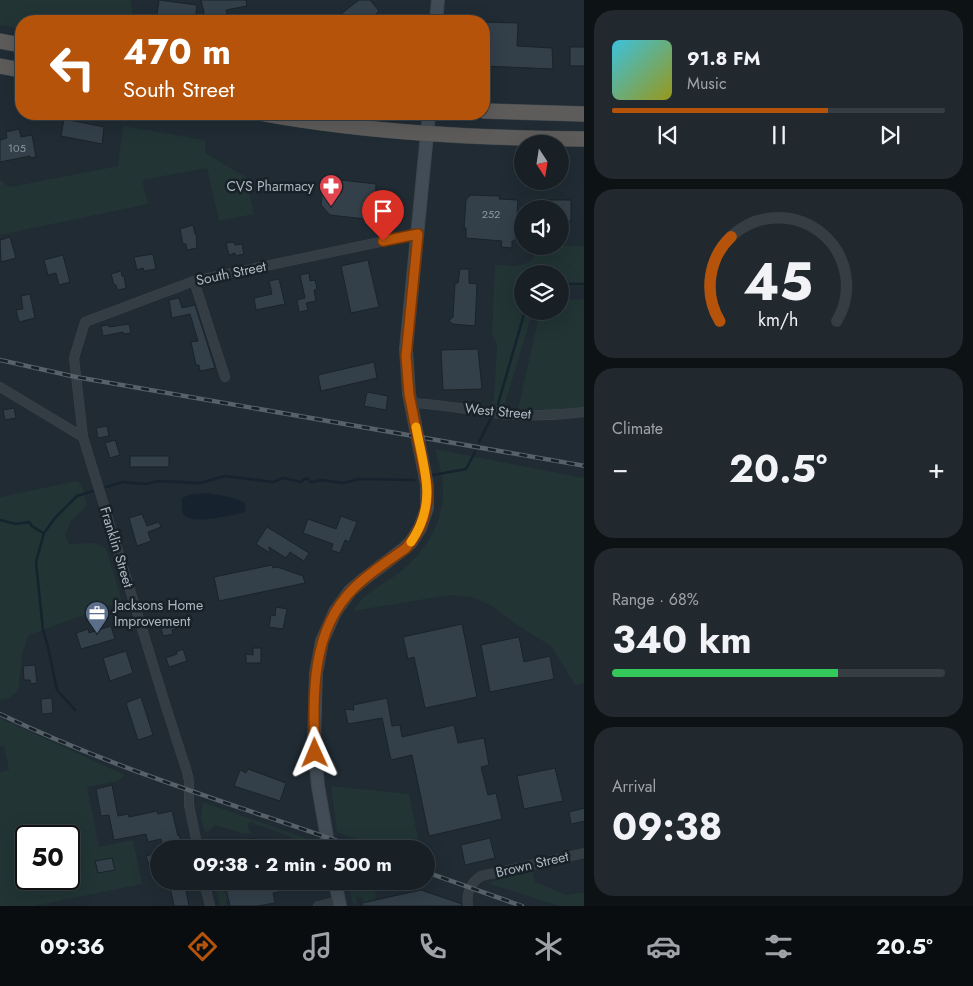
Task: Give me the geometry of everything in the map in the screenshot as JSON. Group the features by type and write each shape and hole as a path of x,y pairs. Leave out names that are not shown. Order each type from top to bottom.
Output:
{"highway":[{"path":"0,41 15,44"},
{"path":"0,66 15,69"},
{"path":"490,111 584,114"},
{"path":"306,120 346,126 489,137 584,140"}],"main road":[{"path":"437,15 438,0"},
{"path":"327,840 318,786 315,753 315,683 318,655 322,640 331,619 347,595 364,579 406,548 416,536 428,500 427,485 408,384 406,349 429,120"},
{"path":"337,890 340,904"}],"street":[{"name":"South Street","path":"74,358 85,322 194,281 418,234"},
{"path":"194,281 225,377"},
{"name":"Franklin Street","path":"74,358 83,437 187,772 189,805 196,840"},
{"path":"0,387 83,437"},
{"name":"West Street","path":"411,403 511,415 557,415 584,412"},
{"name":"Brown Street","path":"468,906 467,898 470,888 476,879 481,876 584,853"},
{"path":"206,890 210,906"},
{"path":"318,906 340,904"}],"shaded area":[{"path":"0,0 131,0 132,15 15,15 15,28 0,25"},
{"path":"123,126 205,140 205,153 246,177 254,214 219,221 207,168 142,180 148,204 0,235 0,180 10,187 118,166"},
{"path":"569,246 584,246 584,286 569,286 569,265 522,265 531,261 534,255 569,255"},
{"path":"495,265 514,265 514,320 530,320 504,407 491,407 494,398 497,344 492,334"},
{"path":"584,299 584,407 554,411 518,410 538,320 569,320 569,300"},
{"path":"435,449 584,478 584,683 575,685 552,647 492,606 472,597 450,595 353,611 366,596 413,560 429,540 440,516 443,490"},
{"path":"77,481 82,486 87,506 71,521 65,535 69,544 95,543 106,548 122,601 29,635 23,651 18,691 9,698 0,700 0,497"},
{"path":"0,718 125,775 118,781 87,787 99,847 133,840 142,884 34,906 0,906 0,772 9,770 4,746 0,747"},
{"path":"331,786 409,794 418,840 359,840 337,832"},
{"path":"203,802 310,840 292,840 291,837 250,822 247,826 252,833 244,834 215,825 208,832 204,831 201,816"},
{"path":"533,871 535,882 567,895 584,892 584,906 559,906 487,883"},
{"path":"216,890 226,890 229,901 226,901 227,905 220,906"},
{"path":"375,890 376,898 374,898 375,900 363,903 362,897 356,898 357,904 353,905 350,891"}],"water":[{"path":"207,493 241,501 245,503 246,510 243,513 202,519 194,519 183,514 182,498 192,494"}],"building":[{"path":"159,0 197,5 196,15 157,15"},
{"path":"201,0 246,0 247,6 226,10 227,15 205,15"},
{"path":"359,0 370,0 379,11 375,15 344,15 342,13"},
{"path":"490,22 518,23 517,46 552,48 553,69 490,66"},
{"path":"570,47 584,47 584,66 570,66"},
{"path":"64,120 104,127 102,144 61,136"},
{"path":"19,129 21,137 32,135 36,157 30,158 30,156 0,162 0,140 7,138 6,132"},
{"name":"CVS Pharmacy","path":"324,178 376,184 374,220 330,215 321,205"},
{"path":"471,195 500,196 499,199 518,200 514,200 514,241 512,241 512,248 501,247 502,241 466,238 466,228 464,228 466,199"},
{"path":"569,200 571,200 571,221 569,221"},
{"path":"193,225 197,248 187,250 186,244 183,244 180,229"},
{"path":"10,237 16,258 1,262 0,240"},
{"path":"234,242 235,245 242,244 244,254 235,256 235,253 229,255 226,243"},
{"path":"153,254 156,269 144,271 143,268 137,270 134,257"},
{"path":"63,255 70,282 59,285 56,273 48,275 44,260"},
{"path":"368,260 379,307 351,313 341,266"},
{"path":"460,269 469,269 469,283 477,284 475,326 453,324 449,321 453,317 455,283 458,283"},
{"path":"121,271 126,288 119,290 114,285 111,274"},
{"path":"309,273 310,281 315,280 317,289 314,290 316,301 306,303 308,310 299,312 297,300 305,298 300,275"},
{"path":"279,279 285,304 256,310 254,298 272,294 269,281"},
{"path":"30,294 35,318 19,322 16,310 23,309 21,296"},
{"path":"179,298 182,308 195,305 215,368 200,371 199,365 196,365 191,342 198,341 190,314 172,318 169,300"},
{"path":"129,324 131,333 123,334 123,332 103,336 101,326 109,325 109,327"},
{"path":"478,349 482,389 443,390 441,350"},
{"path":"374,362 377,378 321,391 318,375"},
{"path":"367,392 388,396 386,410 364,406"},
{"path":"14,408 16,418 5,420 3,410"},
{"path":"107,426 109,436 98,438 96,428"},
{"path":"115,440 120,455 110,458 105,443"},
{"path":"130,456 169,456 169,467 130,467"},
{"path":"142,514 147,526 159,522 161,527 148,532 151,541 137,546 129,518"},
{"path":"341,516 357,522 349,542 345,540 340,553 331,550 333,544 303,533 308,519 336,529"},
{"path":"267,527 309,553 304,561 290,552 286,558 269,547 270,553 256,544"},
{"path":"272,565 273,568 277,567 303,576 305,583 219,601 214,577"},
{"path":"276,607 287,609 283,629 269,627 271,615 275,616"},
{"path":"166,617 167,624 174,622 176,629 172,630 173,634 163,636 159,619"},
{"path":"462,624 477,697 425,708 414,657 408,659 403,637"},
{"path":"111,626 115,639 81,649 76,633 88,629 89,633"},
{"path":"519,637 524,662 550,656 554,679 490,692 481,645"},
{"path":"253,648 261,648 261,663 246,663 246,654 253,655"},
{"path":"183,649 187,661 169,667 166,658 177,654 176,652"},
{"path":"126,651 133,673 110,681 103,658"},
{"path":"35,665 37,683 31,684 30,680 24,680 23,666"},
{"path":"141,697 153,735 138,740 126,703"},
{"path":"52,698 53,713 42,714 41,699"},
{"path":"387,698 392,726 400,725 402,737 454,725 458,743 484,738 489,765 481,767 488,795 496,793 502,819 429,836 412,755 391,760 382,718 348,724 345,709 354,710 353,705"},
{"path":"555,768 563,801 524,809 517,776"},
{"path":"248,769 286,783 280,801 234,786 240,770 246,773"},
{"path":"112,785 118,816 128,814 129,817 157,811 158,814 172,811 180,840 161,839 148,842 146,834 114,840 109,815 101,816 96,789"},
{"path":"584,808 584,821 571,824 569,812"},
{"path":"490,838 495,858 465,865 461,845"},
{"path":"150,855 150,865 149,865 146,856"},
{"path":"112,858 115,870 98,873 95,861"},
{"path":"171,890 186,890 189,906 174,906"},
{"path":"226,890 278,890 279,892 273,893 275,903 258,906 230,906"},
{"path":"421,890 462,904 462,906 362,906 362,903"}],"waterway":[{"path":"569,284 584,284"},
{"path":"498,404 522,320"},
{"path":"479,442 492,416"},
{"path":"433,475 466,469 475,452"},
{"path":"106,487 123,482 146,484 159,481 200,483 225,476 273,482 283,478 301,482 306,478 311,482 322,480 343,483 359,479 414,480"},
{"path":"75,710 57,690 43,630 36,562 44,533 55,518 77,496 93,491"},
{"path":"0,520 16,524 29,522 43,533"}],"railway":[{"path":"0,360 76,377 584,466"},
{"path":"0,714 88,753 133,770 334,840"},
{"path":"435,875 522,906"}],"slow traffic":[{"path":"411,542 420,528 428,500 416,427"}],"place":[{"name":"CVS Pharmacy","path":"331,207"},
{"name":"Jacksons Home Improvement","path":"97,634"}],"route":[{"path":"315,753 315,683 324,633 335,612 350,591 406,548 411,542 420,528 427,508 427,485 411,403 406,356 418,234 383,241"}]}
